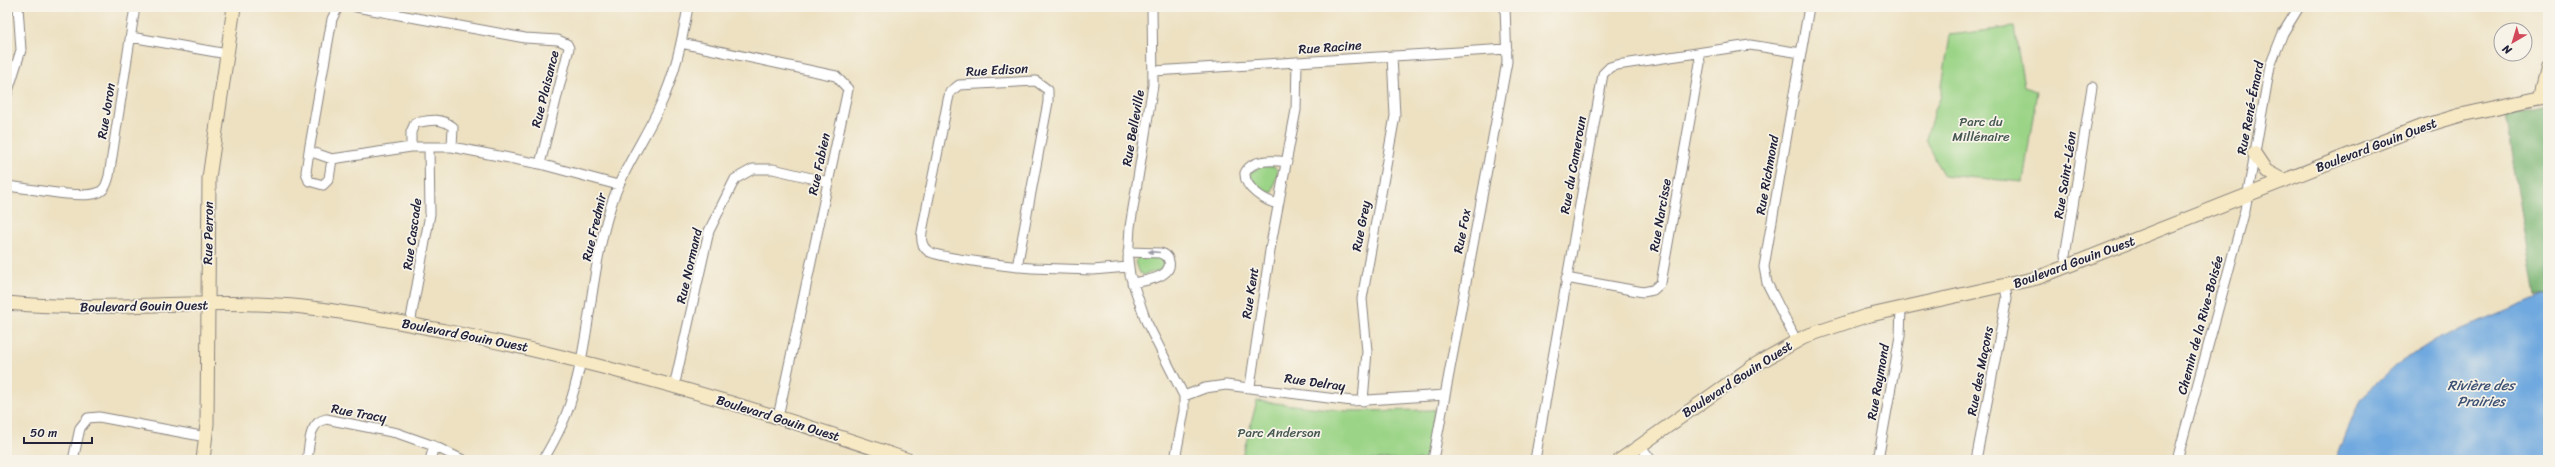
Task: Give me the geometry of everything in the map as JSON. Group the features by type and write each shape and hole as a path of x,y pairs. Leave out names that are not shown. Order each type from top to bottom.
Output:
{"street":[{"path":"7,94 22,50 18,7"},
{"name":"Rue Joron","path":"7,186 64,193 98,193 105,188 109,176 135,7"},
{"name":"Rue Perron","path":"203,460 206,437 209,170 234,7"},
{"path":"332,159 329,179 323,185 309,181 306,172 309,151 332,19 338,7"},
{"name":"Rue Plaisance","path":"356,7 525,38 558,40 567,44 569,48 540,164"},
{"name":"Rue Fredmir","path":"543,460 570,404 580,360 604,233 618,185 661,105 682,43 688,7"},
{"name":"Rue Belleville","path":"1152,7 1154,71 1128,252 1128,267 1132,283 1149,329 1184,396"},
{"name":"Rue Fox","path":"1433,460 1505,73 1507,49 1505,7"},
{"name":"Rue Richmond","path":"1796,340 1767,283 1764,267 1809,7"},
{"name":"Rue René-Émard","path":"2247,196 2270,66 2283,34 2299,7"},
{"path":"131,38 227,54"},
{"name":"Rue Fabien","path":"682,43 836,76 842,80 848,89 778,417"},
{"name":"Rue du Cameroun","path":"1535,460 1603,74 1613,66 1750,46 1801,54"},
{"name":"Rue Racine","path":"1154,71 1507,49"},
{"name":"Rue Narcisse","path":"1566,278 1642,292 1653,290 1661,283 1700,63 1699,54"},
{"name":"Rue Grey","path":"1363,401 1367,351 1362,299 1395,116 1392,56"},
{"name":"Rue Kent","path":"1250,386 1278,204 1287,162 1297,97 1297,62"},
{"path":"2544,97 2548,66"},
{"name":"Rue Edison","path":"1017,267 1048,102 1048,90 1036,81 959,85 953,88 949,96 922,243 928,252 1017,267 1070,270 1128,267"},
{"name":"Rue Saint-Léon","path":"2067,267 2066,256 2092,87"},
{"name":"Boulevard Gouin Ouest","path":"1620,460 1753,366 1796,340 1844,322 2005,287 2067,267 2417,128 2461,114 2544,97"},
{"path":"411,147 411,132 415,123 432,119 446,122 453,128 452,147"},
{"path":"309,151 332,159 411,147 452,147 540,164 618,185"},
{"name":"Rue Cascade","path":"410,324 429,221 429,147"},
{"path":"2254,153 2266,171 2284,181"},
{"path":"1278,204 1251,188 1246,180 1245,173 1256,163 1271,160 1287,162"},
{"name":"Rue Normand","path":"674,387 709,231 735,179 753,169 773,169 828,182"},
{"name":"Chemin de la Rive-Boisée","path":"2177,460 2247,196"},
{"path":"1128,252 1160,253 1167,257 1169,262 1168,269 1164,274 1132,283"},
{"name":"Rue des Maçons","path":"1976,460 2007,298 2005,287"},
{"name":"Boulevard Gouin Ouest","path":"7,303 82,307 208,305 301,307 410,324 580,360 778,417 908,460"},
{"name":"Rue Raymond","path":"1878,460 1900,336 1900,309"},
{"name":"Rue Delray","path":"1184,396 1221,385 1250,386 1326,398 1363,401 1445,395"},
{"path":"1175,460 1184,411 1184,396"},
{"path":"73,460 80,428 88,418 99,417 206,437"},
{"name":"Rue Tracy","path":"307,460 312,428 319,421 326,419 396,433 434,446 463,460"},
{"path":"1640,445 1651,460"},
{"path":"430,460 434,446"}],"green space":[{"name":"Parc du Millénaire","path":"2014,27 2024,87 2037,91 2023,182 1943,175 1926,139 1934,111 1940,99 1950,35"},
{"path":"2548,106 2548,294 2536,297 2505,116"},
{"path":"1263,166 1273,166 1278,170 1272,193 1261,189 1250,177 1251,172"},
{"path":"1138,257 1160,257 1164,261 1164,267 1158,271 1143,275 1138,271 1135,262"},
{"name":"Parc Anderson","path":"1257,401 1347,411 1435,410 1425,460 1241,460"}],"water":[{"name":"Rivière des Prairies","path":"2548,294 2548,460 2336,460 2360,399 2396,365 2435,340"}]}
